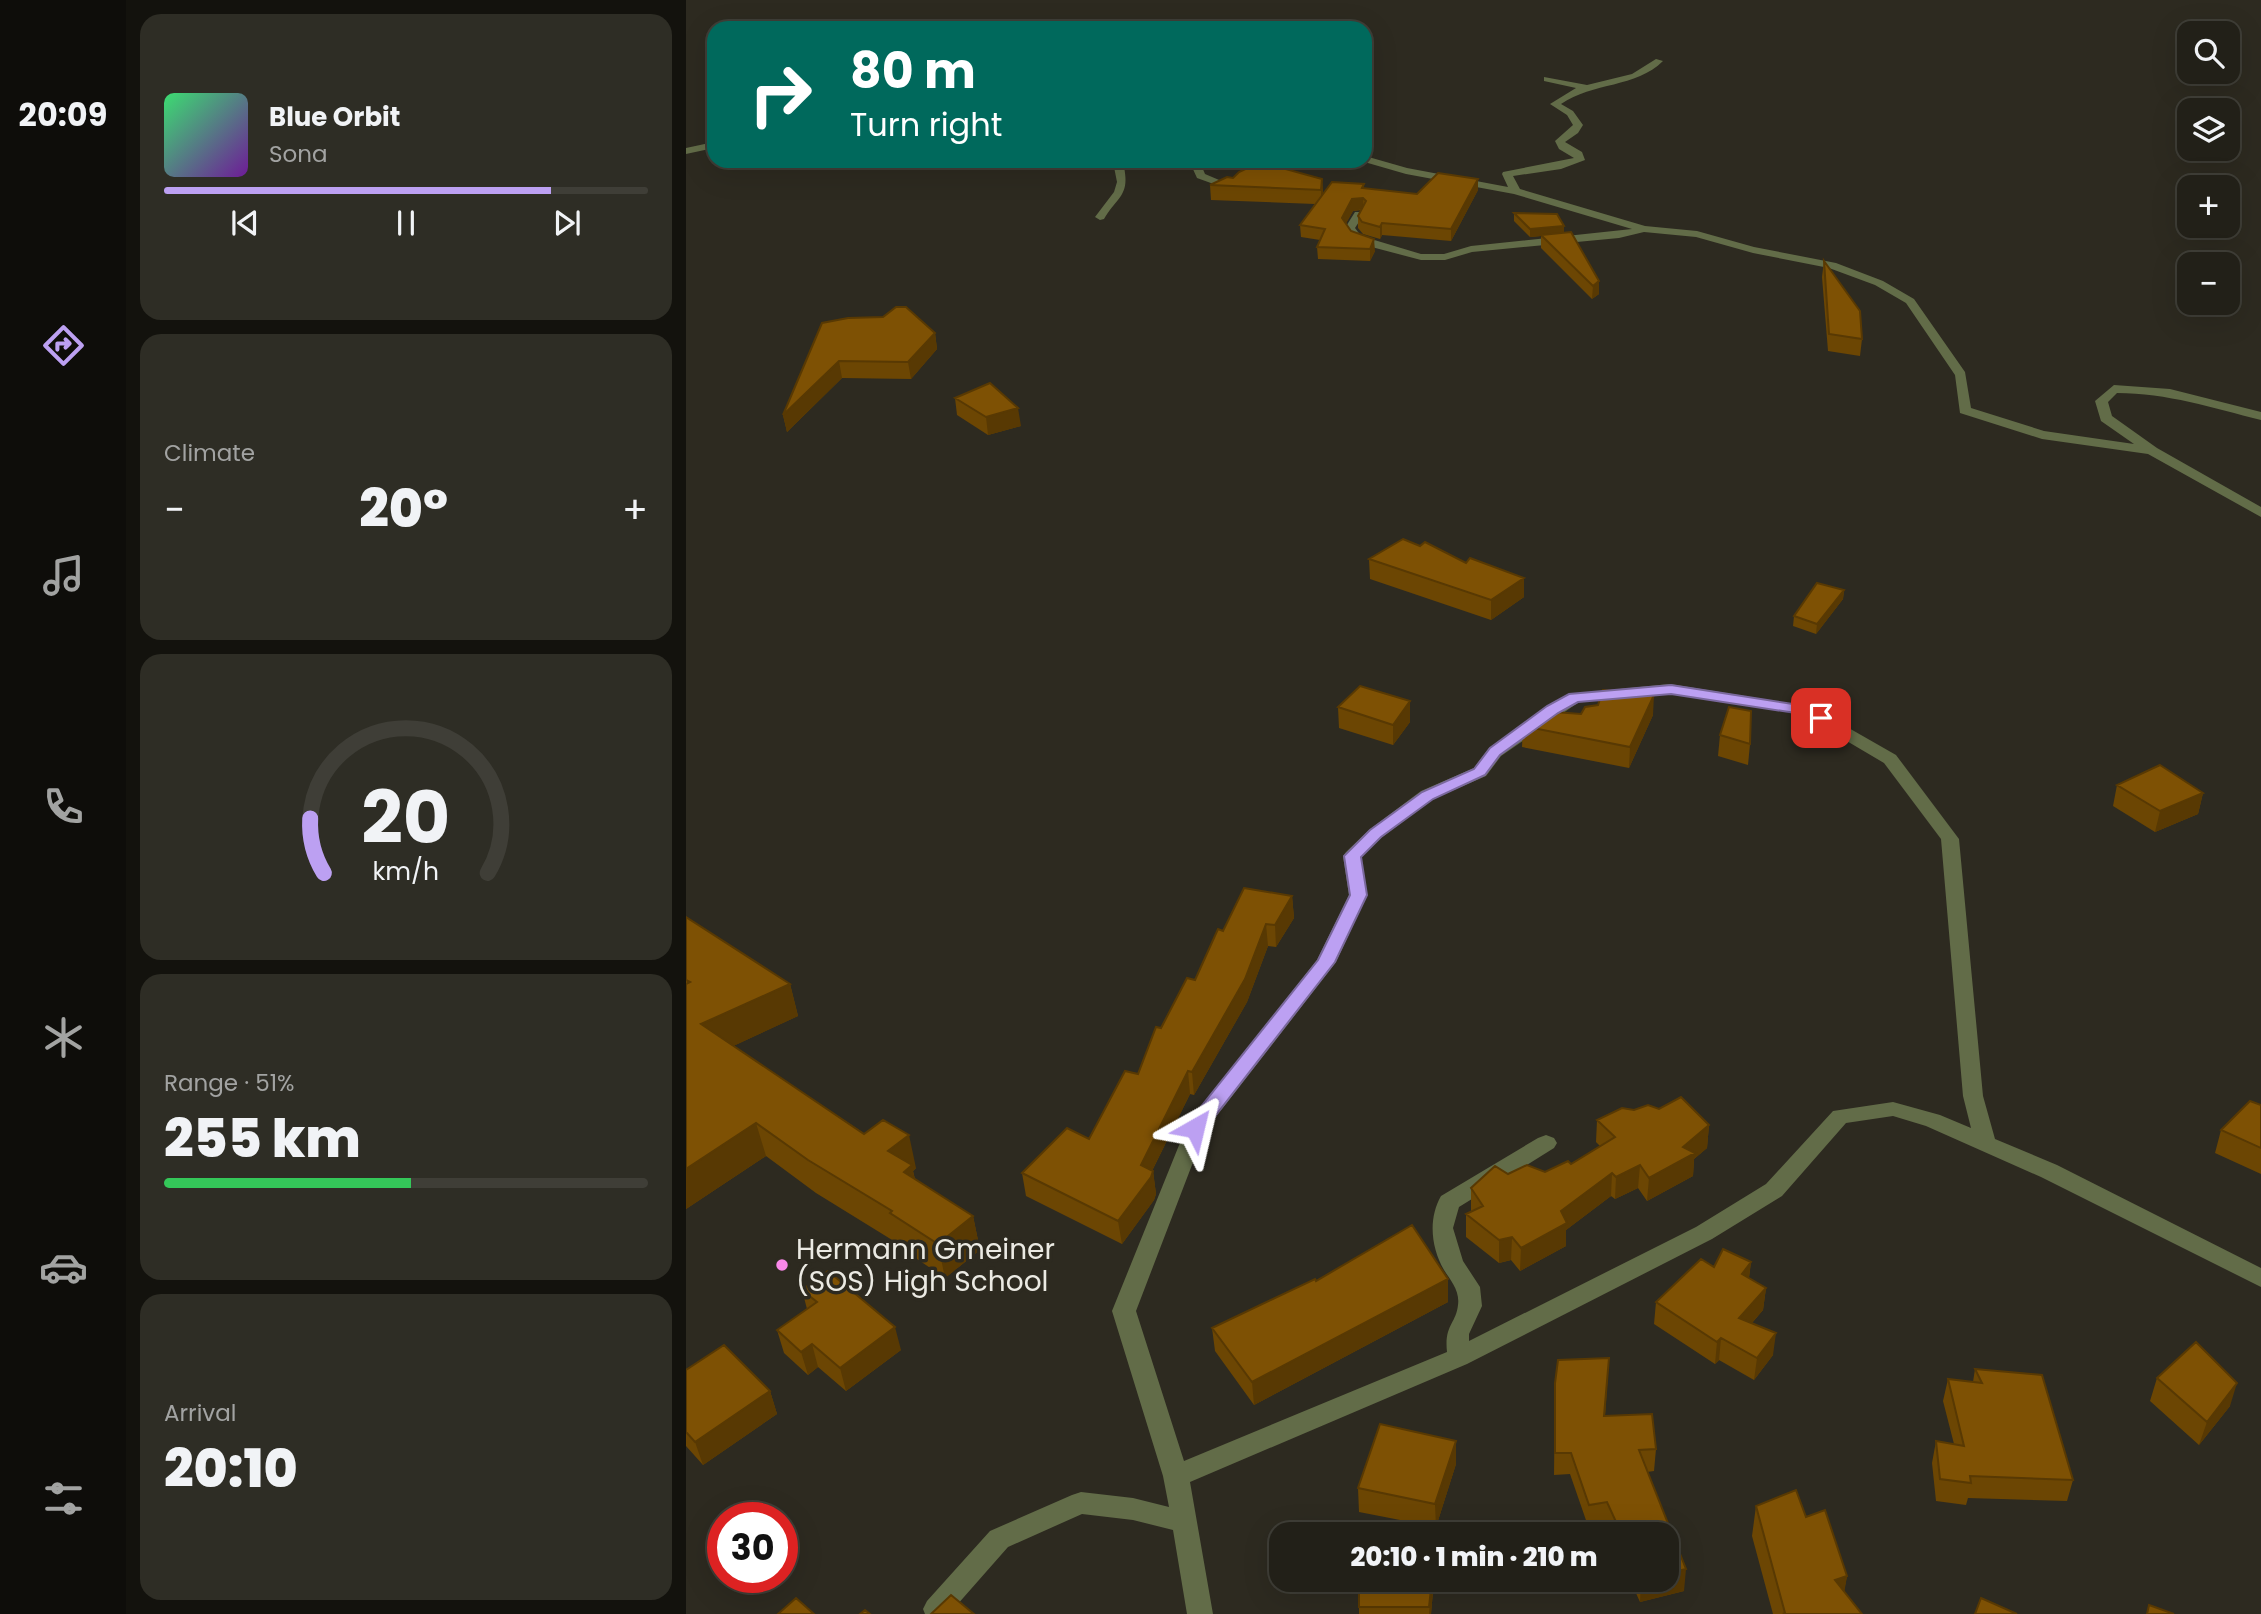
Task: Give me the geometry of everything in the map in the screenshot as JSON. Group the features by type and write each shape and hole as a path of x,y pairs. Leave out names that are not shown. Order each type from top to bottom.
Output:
{"street":[{"path":"1516,191 1507,174 1561,166 1580,160 1578,154 1563,147 1560,141 1578,128 1578,125 1570,113 1555,104 1587,88 1642,75 1659,61"},
{"path":"1547,79 1587,88"},
{"path":"686,139 707,138"},
{"path":"686,151 707,146"},
{"path":"1372,161 1406,171 1516,191 1644,229 1697,234 1753,250 1832,265 1879,283 1909,301 1961,375 1965,410 2042,435 2152,451"},
{"path":"1100,217 1103,209 1122,187 1120,168"},
{"path":"1197,168 1201,176 1233,188"},
{"path":"1359,214 1350,228 1357,238 1421,257 1445,257 1471,249 1619,235 1644,229"},
{"path":"2261,416 2174,393 2137,388 2114,389 2101,401 2106,418 2152,451 2261,513"},
{"path":"1200,1614 1176,1476 1124,1311 1195,1128 1326,962 1358,895 1352,856 1427,795 1480,772 1495,752 1553,709 1575,697 1671,689 1806,710 1890,759 1950,839 1973,1096 1985,1141"},
{"path":"1176,1476 1459,1357 1704,1233 1774,1191 1840,1116 1893,1109 1933,1120 1985,1141 2261,1278"},
{"path":"1459,1357 1457,1335 1470,1306 1468,1287 1452,1263 1442,1228 1448,1202 1546,1143"},
{"path":"936,1609 999,1539 1081,1503 1133,1509 1184,1522"}],"building":[{"path":"1247,168 1282,168 1322,179 1321,190 1210,185 1227,177 1233,178"},
{"path":"1438,173 1478,179 1451,229 1382,223 1380,227 1362,222 1358,216 1366,201 1363,198 1352,199 1342,218 1351,231 1374,239 1370,249 1317,247 1325,229 1300,225 1332,182 1364,184 1362,188 1417,194"},
{"path":"1514,213 1557,214 1564,226 1530,229"},
{"path":"1571,232 1599,281 1593,286 1541,235"},
{"path":"1824,261 1860,311 1862,339 1829,334"},
{"path":"896,307 906,307 935,333 908,362 839,361 783,415 822,323 848,318 883,317"},
{"path":"990,383 1018,408 986,417 955,398"},
{"path":"1403,539 1420,546 1425,542 1466,563 1470,558 1524,578 1491,600 1369,559"},
{"path":"1817,583 1844,590 1817,624 1794,616"},
{"path":"1360,686 1410,701 1393,725 1338,707"},
{"path":"1603,690 1654,695 1630,747 1523,726 1541,711 1581,714 1585,707 1598,705"},
{"path":"1729,707 1751,711 1750,744 1720,735"},
{"path":"2160,765 2203,793 2160,811 2117,785"},
{"path":"1244,888 1292,896 1275,925 1266,924 1245,979 1192,1072 1188,1071 1141,1165 1153,1171 1151,1177 1118,1221 1022,1173 1067,1128 1089,1139 1125,1071 1138,1074 1156,1027 1161,1028 1187,978 1195,980 1218,929 1223,931"},
{"path":"686,917 790,984 701,1024 864,1134 883,1120 909,1135 888,1151 912,1165 904,1172 973,1216 938,1244 756,1123 686,1169 686,984 690,982 686,980"},
{"path":"1681,1097 1709,1125 1683,1147 1695,1153 1649,1178 1640,1165 1616,1177 1612,1173 1561,1211 1567,1223 1521,1248 1512,1237 1499,1240 1466,1214 1483,1206 1471,1188 1495,1166 1508,1174 1527,1165 1545,1172 1568,1161 1571,1164 1615,1137 1597,1120 1622,1108 1634,1110 1648,1105 1659,1109"},
{"path":"2250,1101 2261,1105 2261,1148 2221,1130"},
{"path":"1412,1225 1448,1279 1252,1382 1212,1328 1315,1279 1316,1281"},
{"path":"1723,1249 1751,1262 1742,1274 1766,1288 1739,1318 1776,1333 1757,1358 1721,1338 1717,1342 1656,1302 1701,1259 1714,1267"},
{"path":"828,1271 895,1327 840,1368 812,1344 801,1352 777,1330 817,1302 802,1290"},
{"path":"2196,1342 2237,1383 2207,1422 2157,1378"},
{"path":"724,1345 770,1391 695,1442 686,1432 686,1370"},
{"path":"1609,1358 1604,1416 1652,1414 1656,1449 1639,1450 1667,1522 1616,1522 1607,1502 1589,1505 1571,1453 1555,1453 1555,1383 1558,1360"},
{"path":"1975,1369 2042,1375 2073,1480 1970,1476 1971,1483 1940,1479 1936,1441 1964,1446 1948,1379 1982,1383"},
{"path":"1380,1424 1456,1441 1435,1504 1358,1488"},
{"path":"1796,1490 1806,1517 1825,1510 1847,1576 1835,1580 1862,1614 1783,1614 1785,1613 1756,1506"},
{"path":"1679,1551 1686,1569 1679,1571"},
{"path":"1359,1592 1431,1592 1429,1607 1359,1607"},
{"path":"951,1595 974,1614 931,1614"},
{"path":"796,1598 814,1614 778,1614"},
{"path":"1981,1598 2017,1614 1975,1614"},
{"path":"2149,1605 2174,1614 2147,1614"}],"place":[{"name":"Hermann Gmeiner (SOS) High School","path":"782,1265"}],"route":[{"path":"1195,1128 1326,962 1358,895 1352,856 1427,795 1480,772 1495,752 1553,709 1575,697 1671,689 1806,710 1821,718"}]}
